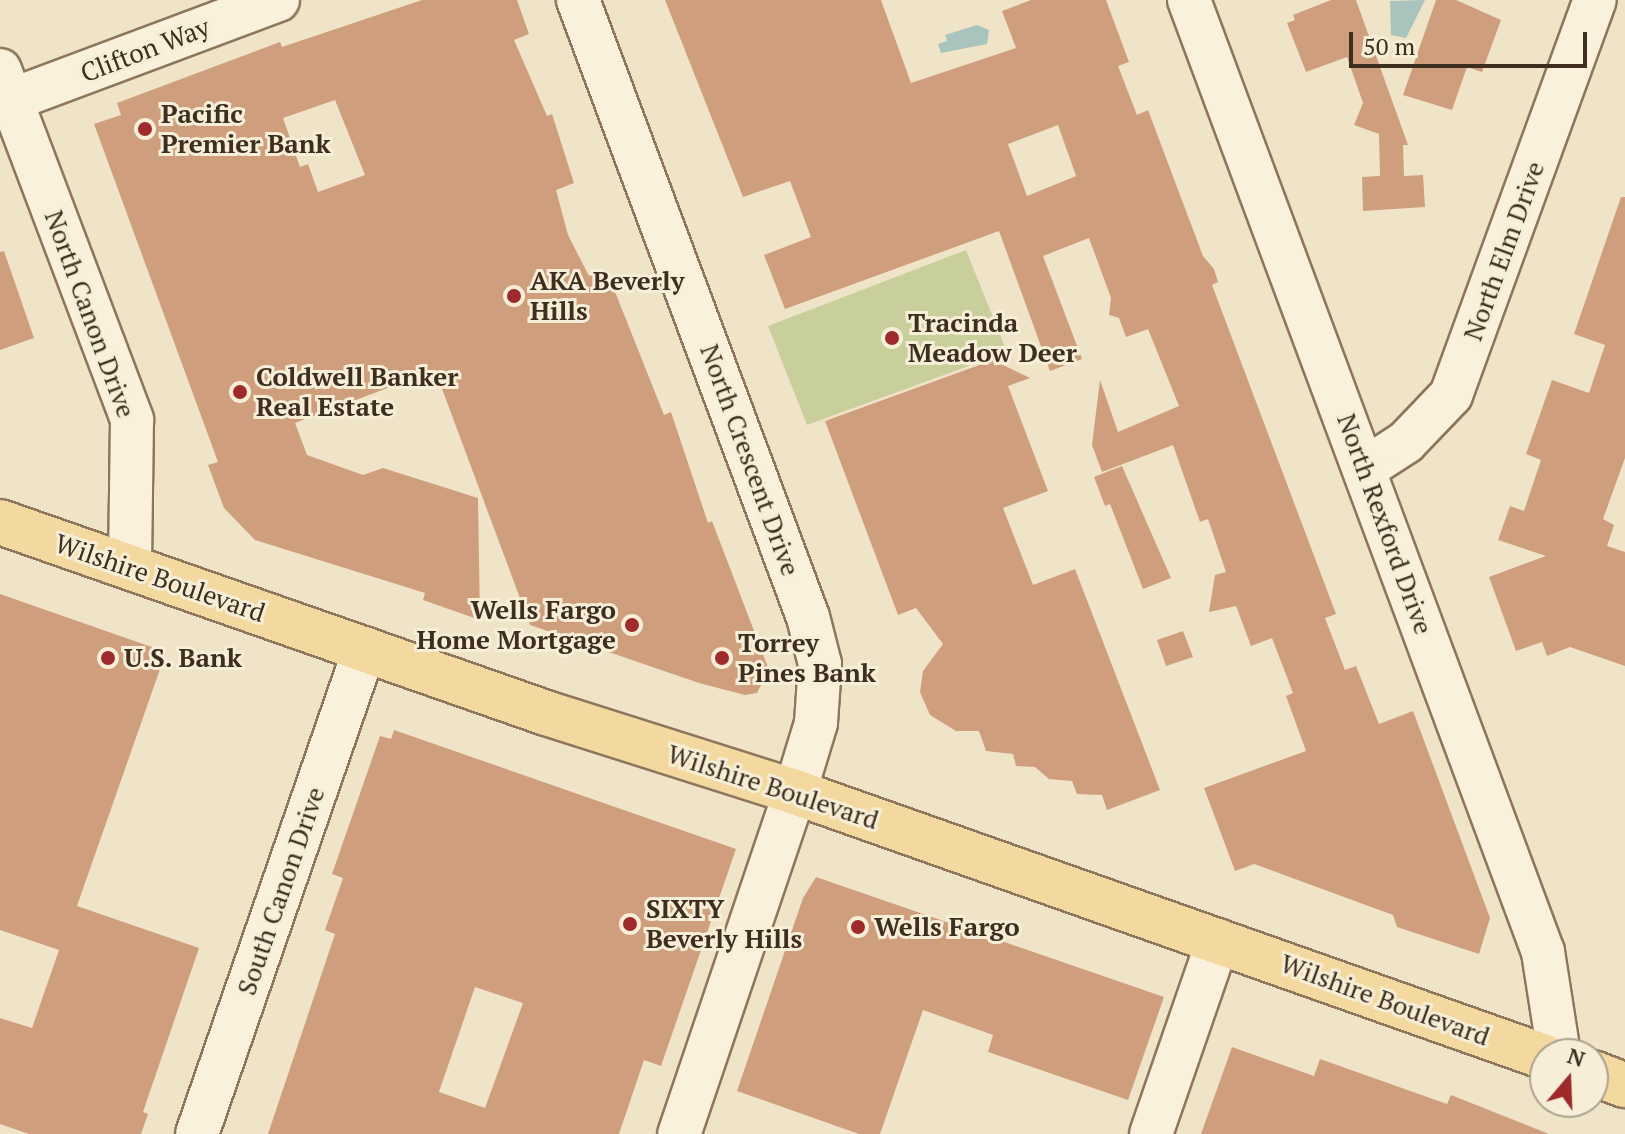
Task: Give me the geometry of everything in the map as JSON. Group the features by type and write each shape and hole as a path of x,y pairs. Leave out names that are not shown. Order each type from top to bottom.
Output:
{"main road":[{"name":"Wilshire Boulevard","path":"0,522 795,792 1529,1051"}],"street":[{"name":"Clifton Way","path":"6,85 278,0"},
{"name":"North Crescent Drive","path":"578,0 808,617 820,664 819,696 795,792 679,1134"},
{"name":"North Rexford Drive","path":"1189,0 1366,468 1543,952 1556,1038"},
{"name":"North Elm Drive","path":"1366,468 1406,442 1451,395 1595,0"},
{"name":"North Canon Drive","path":"6,85 132,420 130,568"},
{"name":"South Canon Drive","path":"197,1134 365,648"},
{"path":"1151,1134 1218,940"}],"green space":[{"path":"966,250 1007,352 807,425 768,326"}],"water":[{"path":"1425,0 1406,38 1391,35 1390,1"},
{"path":"977,25 989,30 987,44 941,53 938,44 947,41 945,35"}],"building":[{"path":"422,0 517,0 529,34 514,40 547,116 552,114 574,183 556,190 568,235 589,276 606,269 664,415 671,412 708,523 712,521 769,670 757,693 745,695 699,683 530,625 435,370 295,423 307,455 363,475 383,468 478,498 480,620 423,600 425,593 255,540 224,508 208,465 218,462 94,124 121,115 117,103 280,42 282,47","holes":["335,100 365,175 318,192 308,164 300,167 283,118"]},
{"path":"665,0 881,0 911,83 1016,48 1002,11 1031,0 1106,0 1129,62 1118,66 1137,115 1148,110 1203,256 1214,269 1218,282 1212,285 1336,614 1325,618 1345,670 1356,666 1379,724 1413,711 1490,918 1479,954 1397,927 1393,915 1254,864 1235,871 1204,788 1306,751 1286,696 1293,693 1272,638 1251,646 1236,606 1209,612 1215,575 1226,572 1208,519 1200,522 1173,445 1102,472 1092,445 1100,380 1118,432 1179,406 1148,329 1126,337 1119,318 1109,315 1111,298 1089,238 1043,256 1082,359 1050,371 999,231 785,309 764,255 811,237 790,181 743,197","holes":["1058,125 1076,176 1027,196 1008,144"]},
{"path":"1331,0 1356,0 1408,145 1403,145 1404,176 1423,175 1425,207 1363,211 1362,177 1380,176 1379,134 1354,125 1363,103 1347,57 1306,72 1287,23 1295,20 1293,15"},
{"path":"1436,0 1456,0 1501,20 1482,72 1467,67 1452,110 1403,95"},
{"path":"1621,197 1625,197 1625,458 1603,519 1614,525 1607,546 1625,552 1625,666 1570,647 1547,656 1542,642 1516,651 1489,577 1546,556 1498,540 1510,506 1524,511 1541,460 1526,454 1552,380 1589,393 1605,345 1574,334"},
{"path":"4,251 34,338 0,350 0,252"},
{"path":"993,360 1030,378 1008,386 1048,491 1003,508 1033,585 1075,569 1160,790 1107,810 1102,795 1077,794 1072,781 1049,779 1035,767 1016,766 1013,754 986,751 979,731 956,731 930,715 920,692 923,671 943,644 916,608 898,615 825,421"},
{"path":"1122,466 1171,578 1143,589 1110,504 1105,506 1094,477"},
{"path":"0,594 166,652 77,906 199,948 143,1112 148,1114 141,1134 29,1134 0,1124 0,1018 32,1028 59,950 0,930"},
{"path":"1183,631 1193,657 1166,666 1157,640"},
{"path":"394,730 736,849 661,1066 644,1060 619,1134 268,1134 335,934 325,930 343,878 332,874 380,736 391,739","holes":["475,987 523,1003 485,1108 439,1092"]},
{"path":"816,877 1164,997 1128,1100 988,1052 993,1035 923,1010 880,1134 859,1134 737,1091 803,898"},
{"path":"1232,1047 1314,1076 1320,1059 1447,1104 1451,1095 1549,1134 1201,1134"}],"place":[{"name":"Pacific Premier Bank","path":"145,129"},
{"name":"AKA Beverly Hills","path":"514,296"},
{"name":"Tracinda Meadow Deer","path":"892,338"},
{"name":"Coldwell Banker Real Estate","path":"240,392"},
{"name":"Wells Fargo Home Mortgage","path":"632,625"},
{"name":"U.S. Bank","path":"108,658"},
{"name":"Torrey Pines Bank","path":"722,658"},
{"name":"SIXTY Beverly Hills","path":"630,924"},
{"name":"Wells Fargo","path":"858,927"}]}
